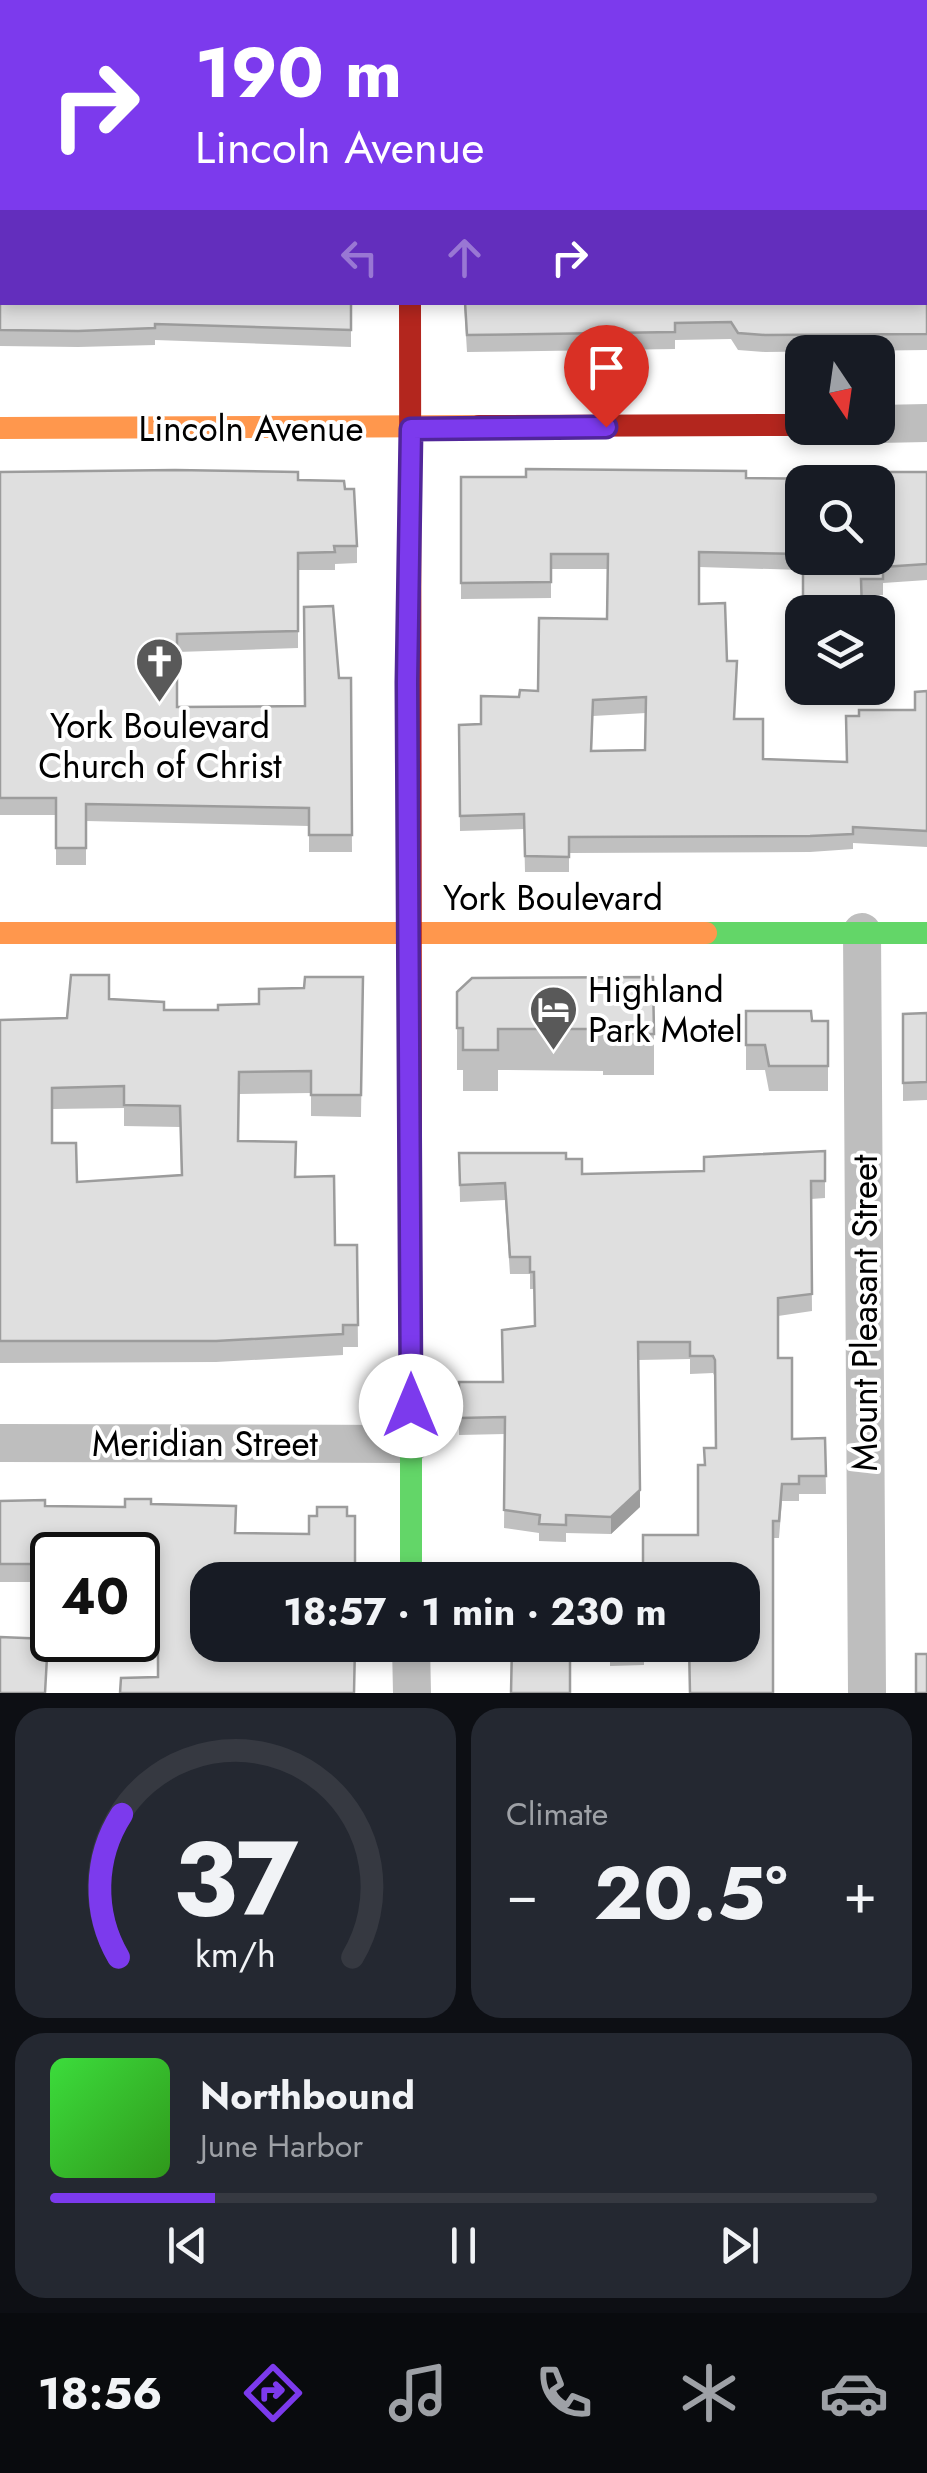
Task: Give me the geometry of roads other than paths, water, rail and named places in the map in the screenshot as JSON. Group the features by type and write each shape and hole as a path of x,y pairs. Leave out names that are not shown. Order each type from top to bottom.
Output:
{"street":[{"path":"410,305 407,682 411,1562"},
{"path":"895,424 927,424"},
{"name":"Lincoln Avenue","path":"0,428 785,425"},
{"name":"Mount Pleasant Street","path":"862,932 866,1693"},
{"name":"York Boulevard","path":"0,933 927,932"},
{"name":"Meridian Street","path":"0,1444 410,1444"},
{"path":"412,1662 412,1693"}],"place":[{"name":"York Boulevard Church of Christ","path":"160,704"},
{"name":"Highland Park Motel","path":"553,1052"}]}
